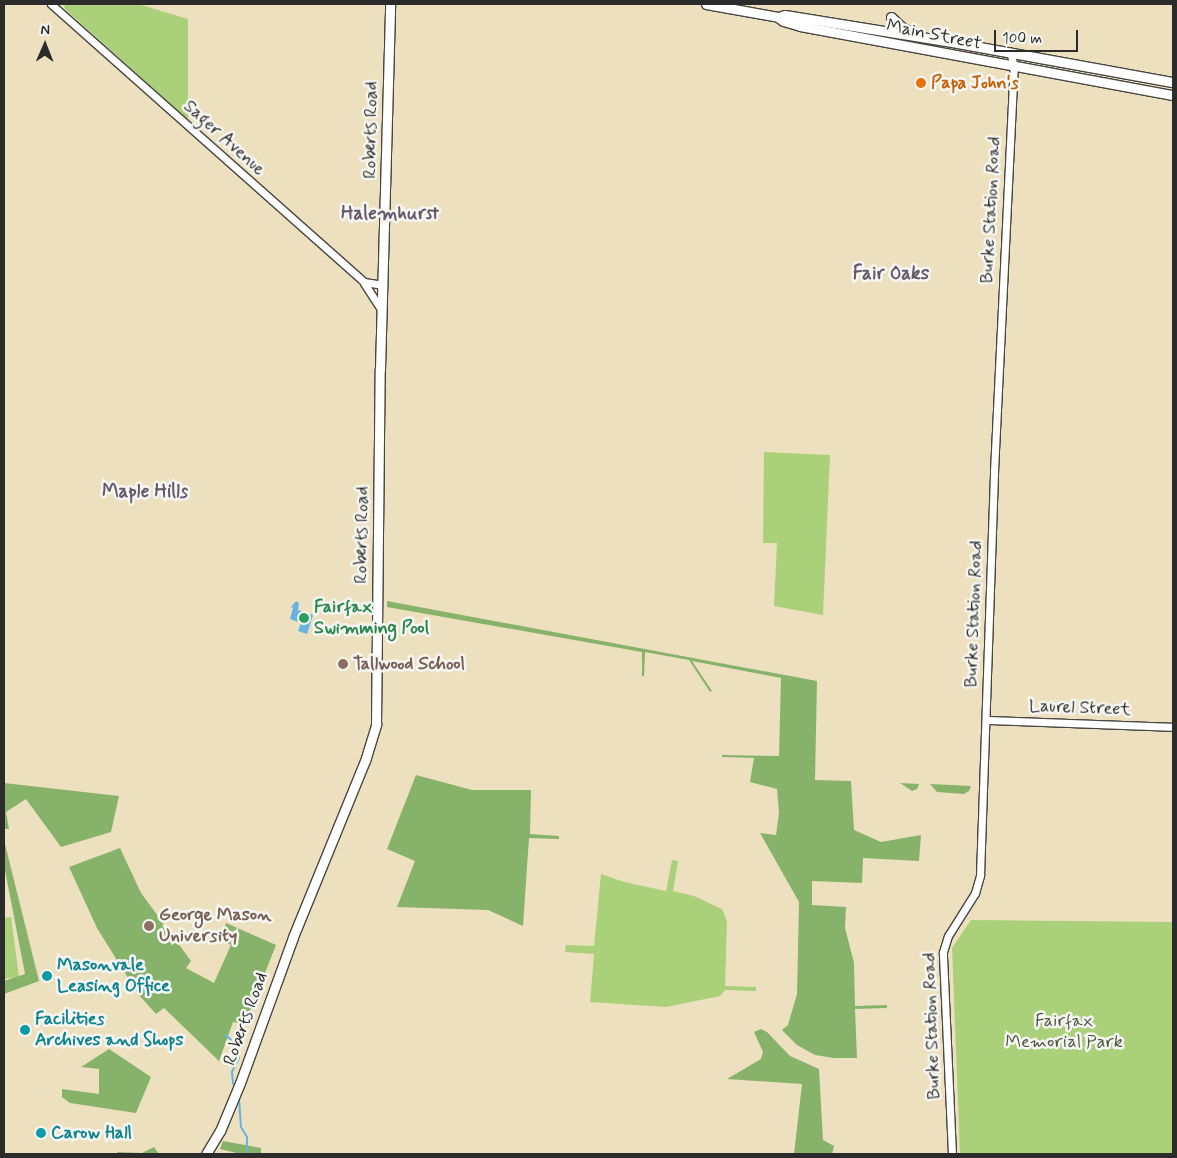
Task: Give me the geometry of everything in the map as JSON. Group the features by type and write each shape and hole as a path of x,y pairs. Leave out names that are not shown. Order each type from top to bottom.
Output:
{"main road":[{"name":"Roberts Road","path":"206,1154 220,1131 240,1083 293,937 365,761 376,724 382,285 390,4"},
{"name":"Main Street","path":"706,4 778,17 785,15 938,40 1173,82"},
{"path":"891,16 904,29 931,33 938,40"},
{"name":"Main Street","path":"778,17 783,21 800,26 1173,95"}],"street":[{"name":"Sager Avenue","path":"51,4 364,282 382,310"},
{"name":"Burke Station Road","path":"952,1154 943,952 948,936 972,899 979,879 994,471 1015,53"},
{"path":"364,282 382,285"},
{"name":"Laurel Street","path":"986,720 1173,727"}],"green space":[{"path":"65,4 138,4 188,19 188,120 64,8"},
{"path":"764,452 830,455 823,615 774,606 777,543 763,543"},
{"path":"387,601 817,681 815,780 851,781 854,830 881,842 921,835 919,861 863,858 862,883 812,881 812,905 846,907 845,928 854,963 855,1006 887,1005 887,1008 855,1009 857,1058 834,1058 815,1055 797,1045 782,1030 788,1025 797,994 799,902 760,833 776,835 779,813 777,789 750,782 754,758 722,757 722,755 779,756 781,678 692,661 712,691 710,692 689,660 645,652 644,676 642,676 642,652 387,607"},
{"path":"416,775 472,790 531,790 530,834 559,836 559,839 529,838 523,926 488,910 397,907 415,861 387,849"},
{"path":"4,783 119,796 111,832 61,847 26,799 6,812 9,829 4,829"},
{"path":"900,783 919,784 917,789 912,791"},
{"path":"930,784 971,786 969,791 964,794 937,792"},
{"path":"4,840 39,981 4,994 4,981 25,974 4,865"},
{"path":"120,848 141,893 191,961 186,968 214,983 231,945 220,940 226,923 276,945 245,1024 233,1022 219,1061 164,1008 156,1014 138,994 97,928 69,867"},
{"path":"672,860 678,861 673,891 694,896 722,909 727,921 725,986 756,987 756,991 725,990 720,996 666,1007 590,1002 594,954 565,952 566,945 594,946 601,874 624,882 666,891"},
{"path":"11,917 19,977 4,979 4,918"},
{"name":"Fairfax Memorial Park","path":"971,920 1173,922 1173,1154 960,1154 952,948"},
{"path":"761,1029 767,1032 790,1056 819,1069 823,1140 834,1146 832,1154 794,1154 802,1084 727,1079 761,1059 763,1052 754,1032"},
{"path":"109,1049 151,1077 136,1113 70,1103 62,1097 62,1089 99,1094 99,1069 81,1067"},
{"path":"223,1141 261,1148 261,1154 241,1154 220,1149"},
{"path":"154,1147 159,1154 118,1154 117,1152 142,1153"}],"water":[{"path":"296,601 299,603 298,610 313,615 307,634 298,631 301,623 290,619 293,608 291,607"}],"waterway":[{"path":"226,1035 236,1045 239,1058 232,1072 233,1084"},
{"path":"239,1099 241,1127 247,1137 247,1154"}],"place":[{"name":"Papa John's","path":"921,83"},
{"name":"Fairfax Swimming Pool","path":"304,618"},
{"name":"Tallwood School","path":"343,664"},
{"name":"George Mason University","path":"149,926"},
{"name":"Masonvale Leasing Office","path":"47,976"},
{"name":"Facilities Archives and Shops","path":"25,1030"},
{"name":"Carow Hall","path":"41,1133"}],"district":[{"name":"Halemhurst","path":"390,214"},
{"name":"Fair Oaks","path":"891,274"},
{"name":"Maple Hills","path":"145,492"}]}
